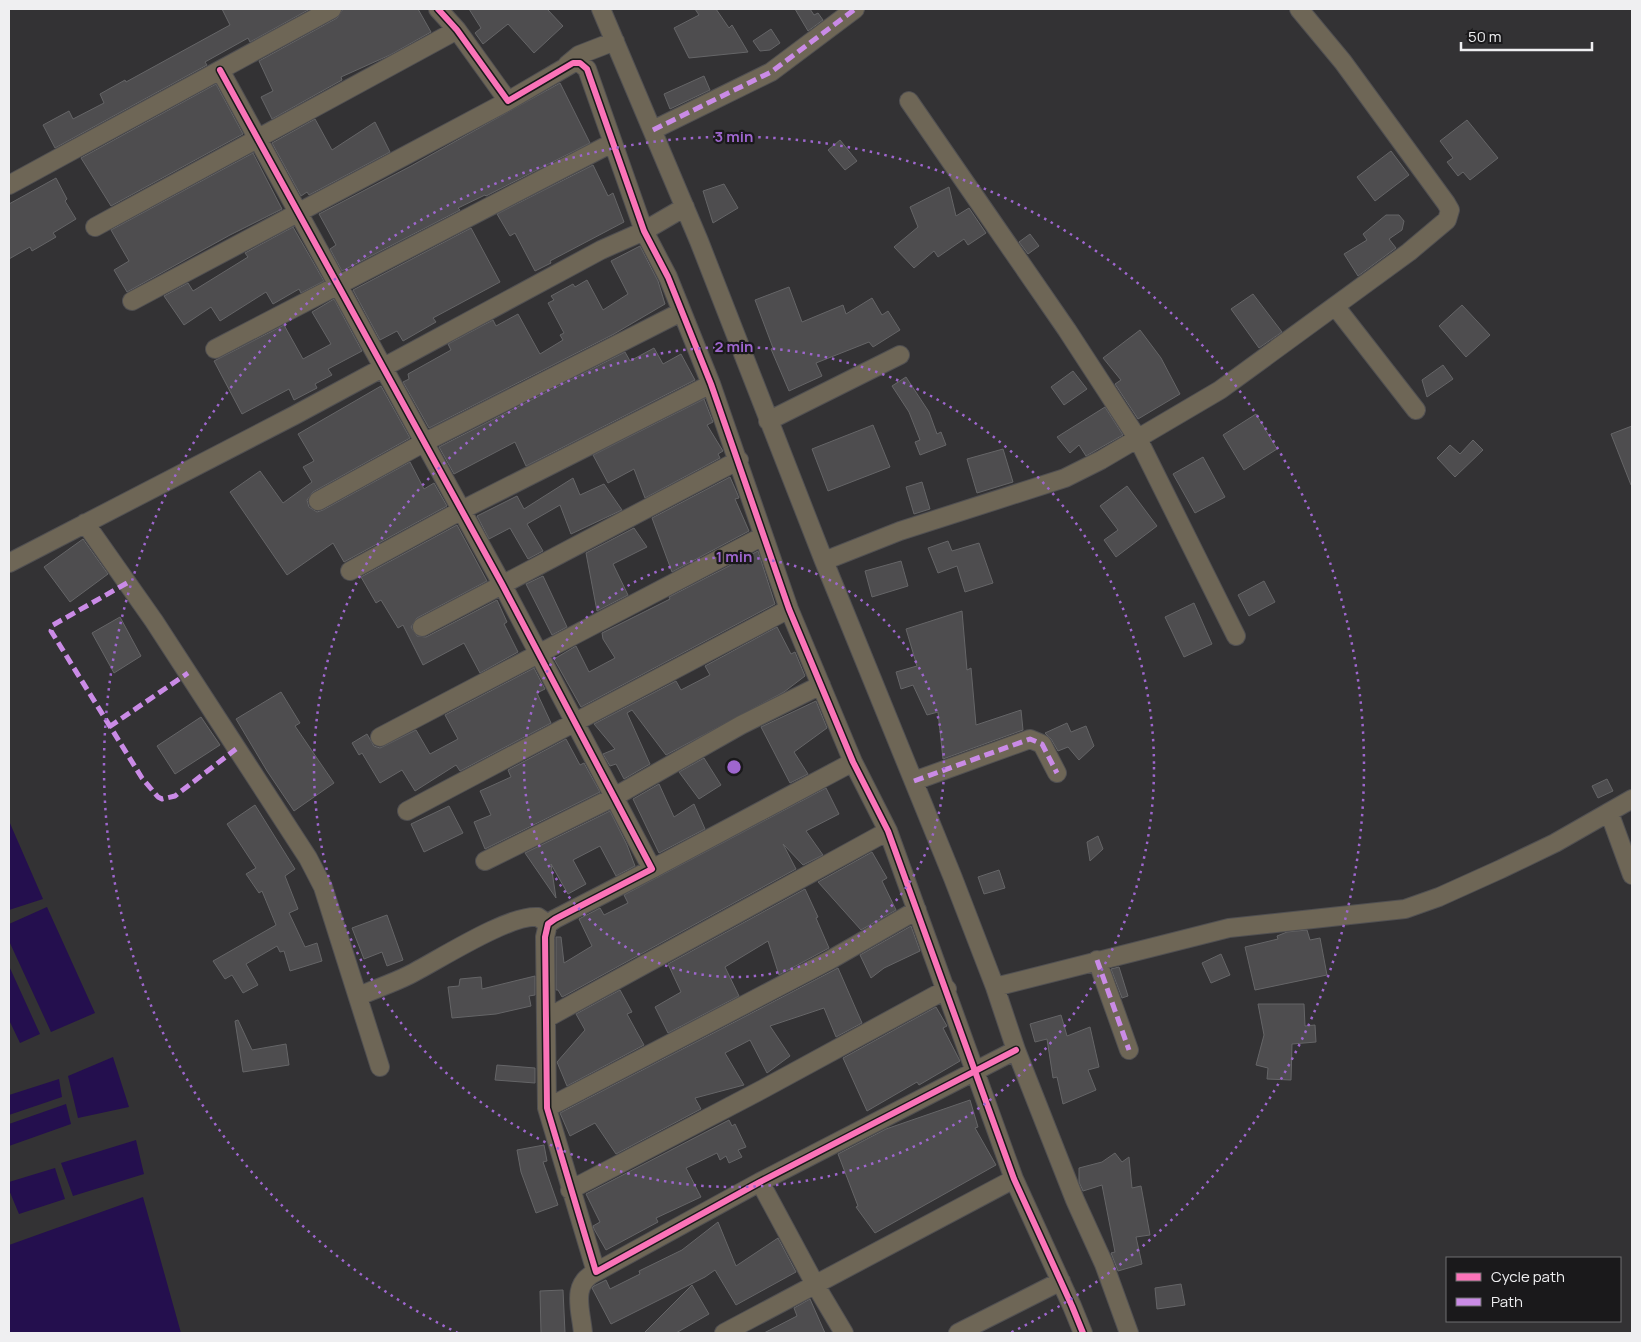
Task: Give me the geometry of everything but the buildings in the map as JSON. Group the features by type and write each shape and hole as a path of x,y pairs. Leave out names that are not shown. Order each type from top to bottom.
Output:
{"street":[{"path":"9,185 332,9"},
{"path":"438,9 456,30 508,101"},
{"path":"601,9 653,130 681,210 914,781 996,987 1013,1052 1104,1264 1129,1333"},
{"path":"653,130 771,72 855,9"},
{"path":"824,561 900,531 1065,478 1138,439 1220,390 1335,306 1447,220 1450,210 1363,89 1298,9"},
{"path":"95,227 258,140 456,30"},
{"path":"564,68 579,55 615,41"},
{"path":"132,301 508,101 564,68 578,62 587,68 612,143 652,227 681,312 711,384 739,460 789,609 853,762 888,831 946,988 979,1068 1014,1179 1083,1333"},
{"path":"220,70 384,367 460,511 502,584 537,654 652,869"},
{"path":"909,101 1067,330 1138,439 1236,636"},
{"path":"215,349 337,284 612,143"},
{"path":"9,563 287,420 601,250 652,227 681,210"},
{"path":"1335,306 1416,410"},
{"path":"318,501 424,444 681,312"},
{"path":"768,421 900,355"},
{"path":"350,571 460,511 711,384"},
{"path":"422,627 739,460"},
{"path":"85,523 154,621 308,858 323,887 380,1067"},
{"path":"380,737 763,536"},
{"path":"407,811 789,609"},
{"path":"485,861 614,797 741,725 821,685"},
{"path":"914,781 1030,739 1042,744 1057,773"},
{"path":"596,1272 547,1108 545,937 548,924 853,762"},
{"path":"996,987 1229,928 1405,909 1439,898 1554,843 1632,799"},
{"path":"1609,812 1632,875"},
{"path":"547,1018 888,831"},
{"path":"547,1108 830,960 917,910"},
{"path":"359,996 409,976 452,949 520,919 538,917 548,924"},
{"path":"1097,960 1129,1050"},
{"path":"570,1190 763,1089 946,988"},
{"path":"583,1333 579,1288 585,1278 760,1182 1013,1052"},
{"path":"724,1333 816,1286 1014,1179"},
{"path":"760,1182 816,1286 844,1333"},
{"path":"958,1333 1061,1281"}],"shaded area":[{"path":"9,821 43,899 9,910"},
{"path":"47,907 95,1013 51,1032 9,941 9,924"},
{"path":"9,966 40,1034 20,1043 9,1020"},
{"path":"113,1057 129,1107 78,1118 68,1076"},
{"path":"59,1079 62,1097 9,1115 9,1095"},
{"path":"66,1104 71,1124 9,1146 9,1124"},
{"path":"136,1140 144,1174 73,1196 61,1163"},
{"path":"55,1168 65,1199 19,1214 9,1190 9,1182"},
{"path":"143,1197 181,1333 9,1333 9,1245"}],"marked path":[{"path":"653,130 771,72 855,9"},
{"path":"127,583 53,625 51,631 142,778 158,797 162,799 175,796 236,749"},
{"path":"109,727 188,673"},
{"path":"914,781 1030,739 1042,744 1057,773"},
{"path":"1097,960 1129,1050"}],"cycle path":[{"path":"438,9 457,30 508,101 573,63 580,63 587,69 644,231 668,277 711,384 789,609 853,762 888,831 1014,1179 1083,1333"},
{"path":"220,70 502,584 652,869 555,919 548,924 545,937 547,1108 596,1272 760,1182 1016,1050"}]}
